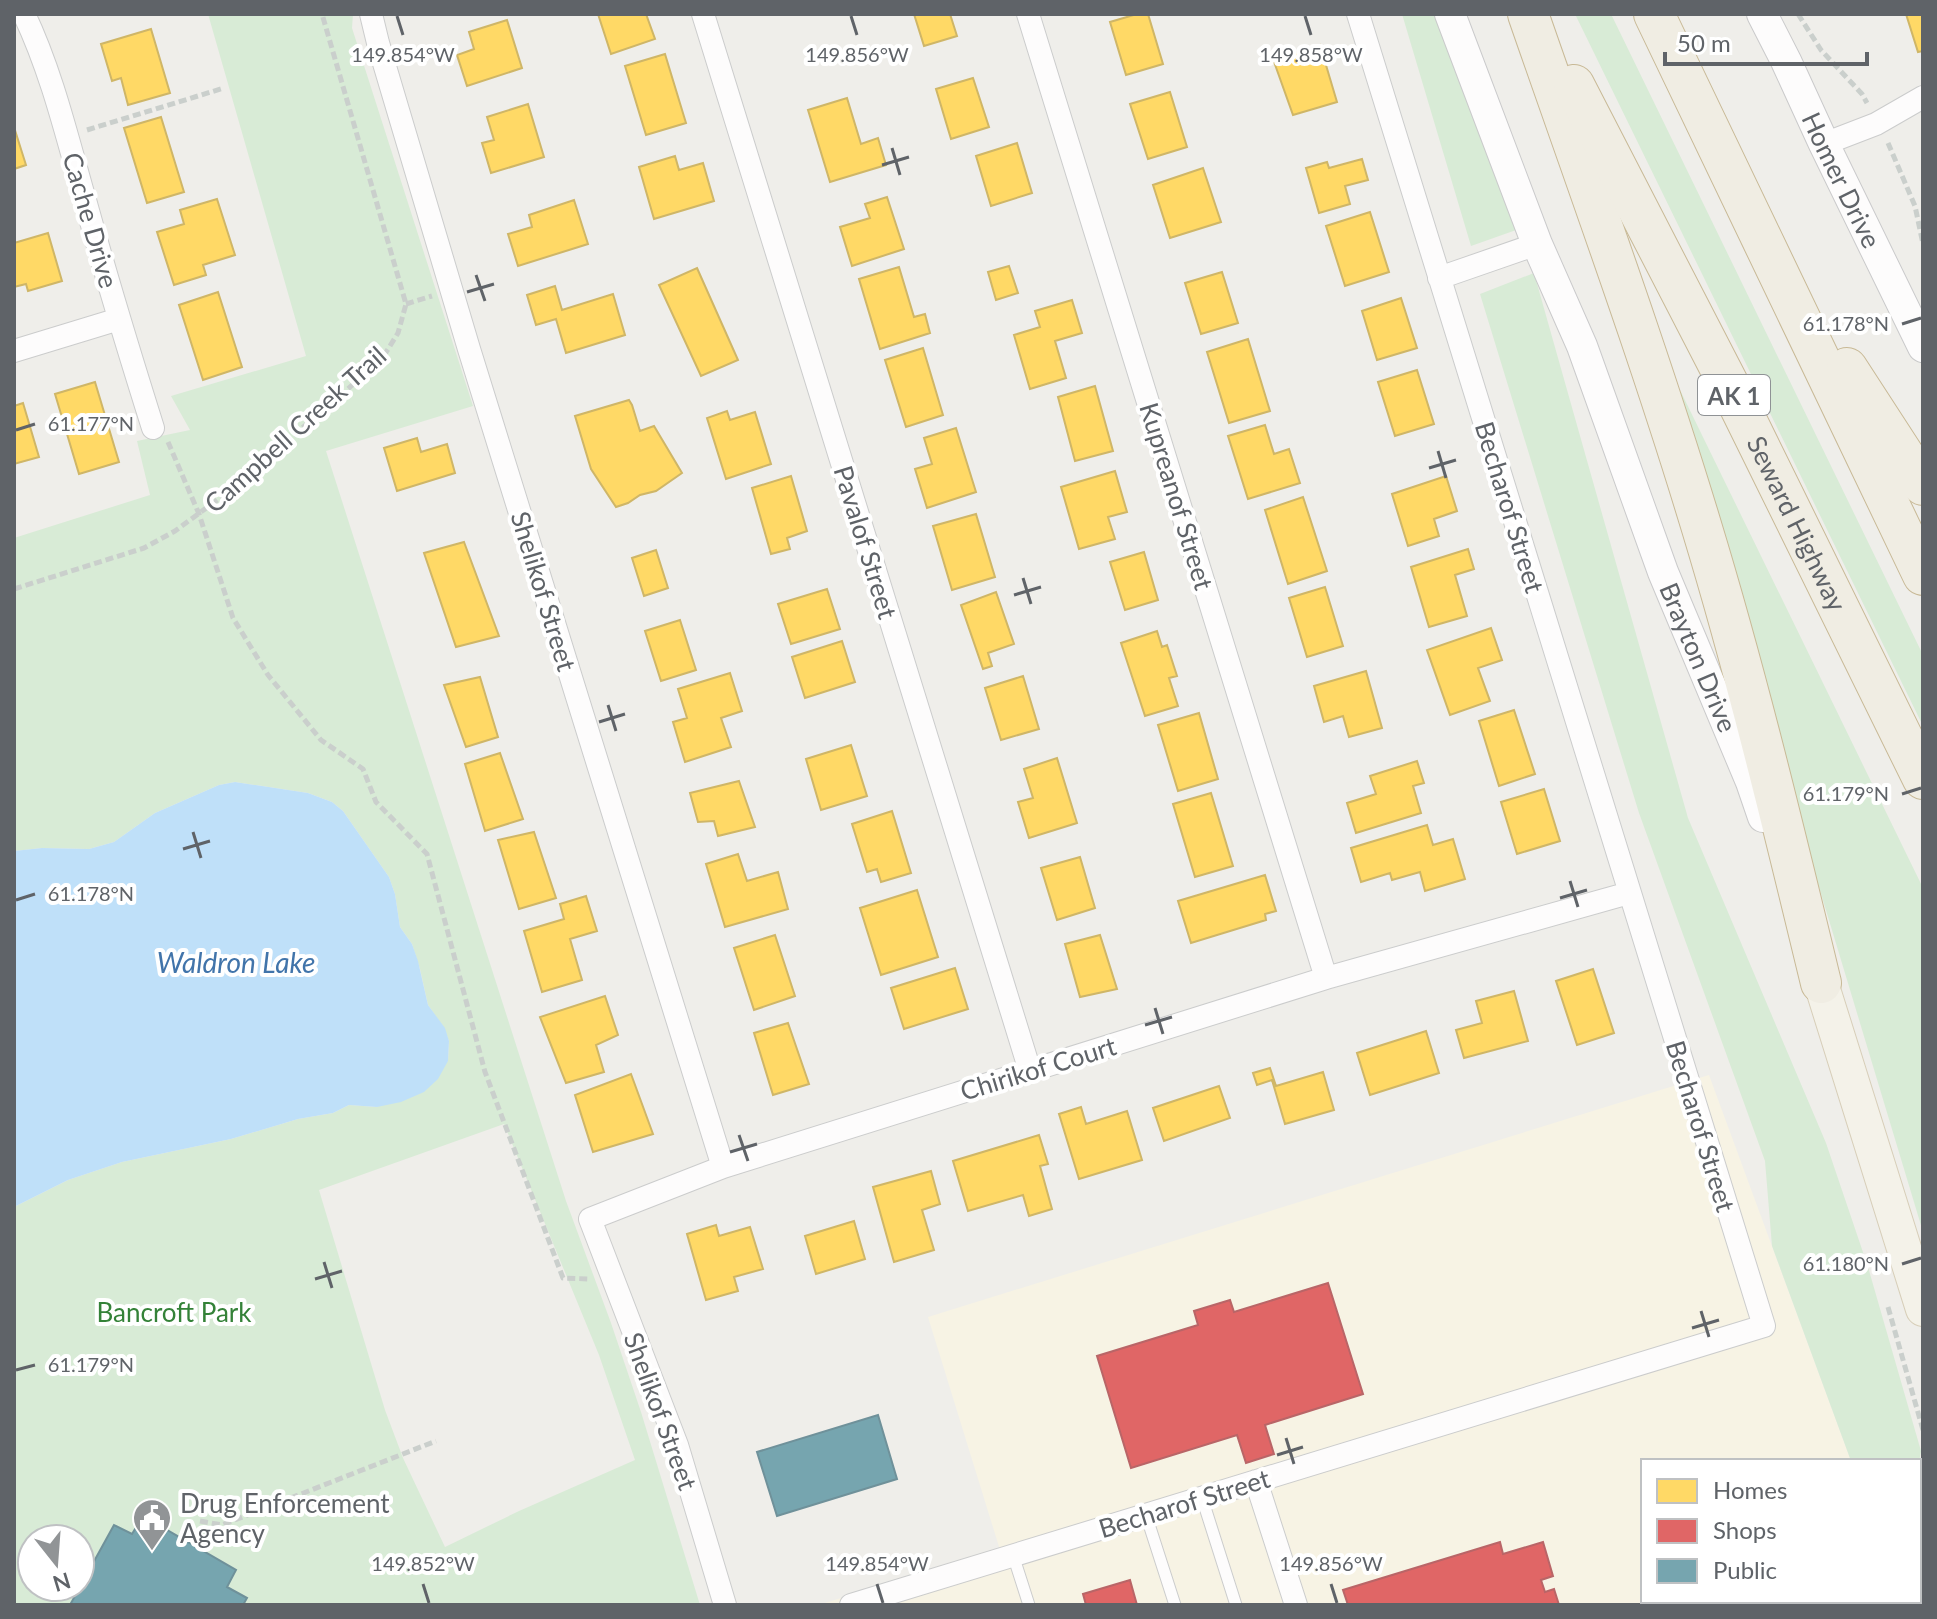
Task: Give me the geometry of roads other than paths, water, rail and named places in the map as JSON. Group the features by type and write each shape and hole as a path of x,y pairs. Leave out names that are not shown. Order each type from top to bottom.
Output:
{"highway":[{"path":"1528,14 1701,525 1763,746 1821,983"},
{"name":"Seward Highway","path":"1537,14 1740,407 1923,779"},
{"path":"1654,14 1923,575"},
{"path":"1753,221 1923,485"}],"main road":[{"name":"Brayton Drive","path":"1450,14 1537,244 1582,346 1663,572 1751,782 1821,983 1923,1309"},
{"name":"Homer Drive","path":"1762,14 1923,347"}],"street":[{"name":"Cache Drive","path":"24,14 52,83 153,428"},
{"name":"Shelikof Street","path":"371,14 469,349 723,1167"},
{"name":"Pavalof Street","path":"703,14 1030,1071"},
{"name":"Kupreanof Street","path":"1028,14 1326,978"},
{"name":"Becharof Street","path":"851,1605 1764,1326 1358,14"},
{"path":"1824,144 1876,124 1923,97"},
{"path":"1439,278 1537,244"},
{"path":"14,351 119,319"},
{"name":"Chirikof Court","path":"590,1219 723,1167 1326,978 1629,893"},
{"name":"Shelikof Street","path":"590,1219 677,1445 725,1605"},
{"path":"1256,1481 1296,1605"}],"lane":[{"path":"1202,1498 1236,1605"},
{"path":"1146,1515 1175,1605"},
{"path":"1013,1555 1029,1605"}],"water":[{"name":"Waldron Lake","path":"235,782 308,793 332,802 343,811 389,877 400,927 412,944 428,1005 445,1028 449,1041 448,1061 438,1079 424,1092 401,1102 377,1107 349,1105 333,1113 298,1119 231,1139 122,1162 68,1180 14,1207 14,851 89,849 114,842 155,813 219,785"}],"place":[{"name":"Drug Enforcement Agency","path":"152,1552"}],"park label":[{"name":"Bancroft Park","path":"174,1312"}]}
